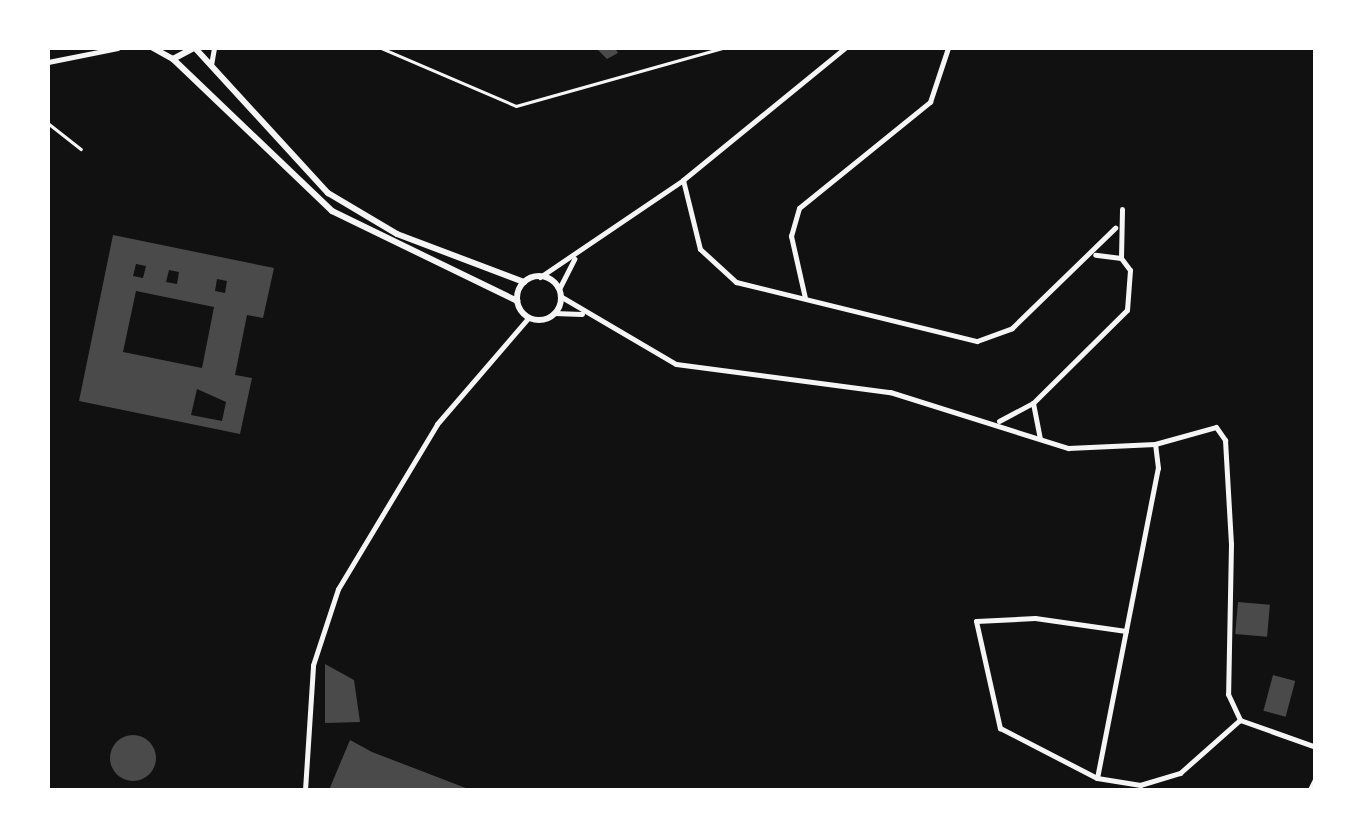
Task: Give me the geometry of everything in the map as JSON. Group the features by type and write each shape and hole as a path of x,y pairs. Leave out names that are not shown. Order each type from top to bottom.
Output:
{"street":[{"path":"48,62 118,48"},
{"path":"153,48 173,59 332,211 517,301 529,318"},
{"path":"173,59 194,48 328,193 397,234 524,282 576,256 683,180 845,48"},
{"path":"211,68 214,48"},
{"path":"805,298 791,236 799,208 930,102 948,48"},
{"path":"683,180 695,239 716,268 805,298 990,340 1092,256 1115,228 1122,209"},
{"path":"998,422 1032,403 1126,310 1133,278 1121,258 1115,228"},
{"path":"554,313 576,256"},
{"path":"1092,256 1121,258"},
{"path":"540,277 582,314 686,366 844,382 998,422 1086,450 1154,444 1208,425 1226,440 1228,694 1240,720 1316,747"},
{"path":"517,301 524,282"},
{"path":"305,790 313,665 338,589 437,424 475,391 529,318 554,313 582,314"},
{"path":"1032,403 1040,438"},
{"path":"1097,778 1158,468 1154,444"},
{"path":"1126,631 1035,618 976,621 1000,728 1097,778 1158,782 1240,720"},
{"path":"1311,790 1316,780"}],"lane":[{"path":"381,48 516,106 722,48"},
{"path":"48,123 82,149"}],"building":[{"path":"596,48 615,48 618,53 607,59"},
{"path":"113,235 274,268 263,318 247,315 235,375 252,378 240,434 79,401","holes":["136,264 146,266 143,278 133,276","169,270 179,272 177,284 166,282","217,279 227,281 225,293 215,291","136,291 214,307 202,368 123,352","197,389 226,402 222,421 191,415"]},
{"path":"1238,602 1270,605 1267,637 1235,634"},
{"path":"325,664 354,680 360,722 325,723"},
{"path":"1273,675 1295,681 1286,717 1263,711"},
{"path":"133,735 150,741 156,758 150,775 133,781 116,775 110,758 116,741"},
{"path":"350,740 372,752 471,790 329,790"}]}
